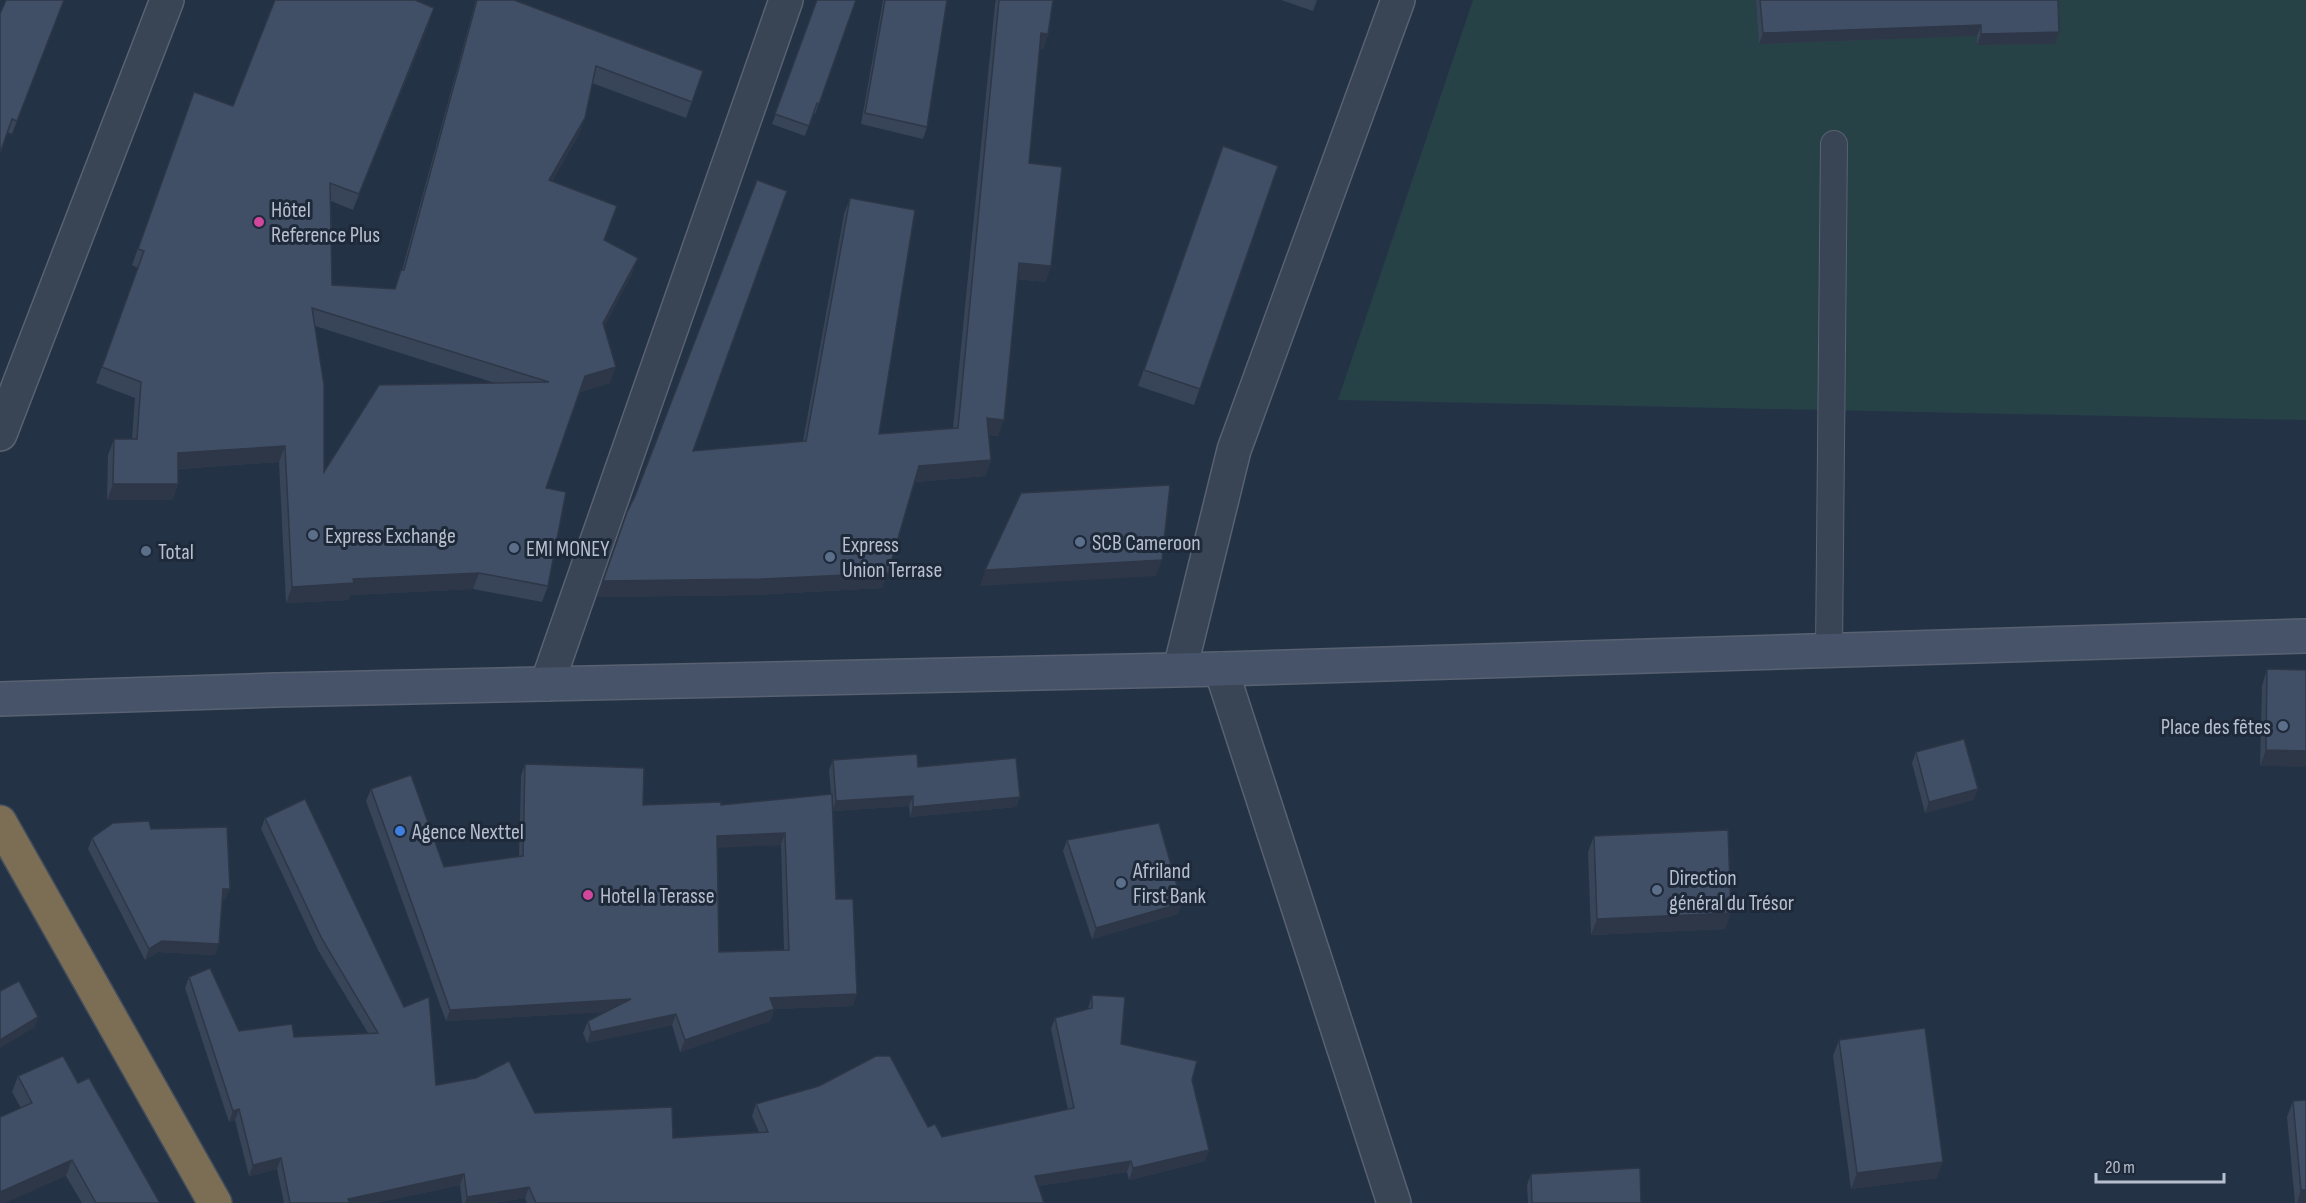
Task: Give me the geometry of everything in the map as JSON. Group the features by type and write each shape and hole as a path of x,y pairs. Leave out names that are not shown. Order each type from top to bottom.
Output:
{"highway":[{"path":"0,822 215,1203"}],"street":[{"path":"0,434 167,0"},
{"path":"547,684 786,0"},
{"path":"1180,669 1234,450 1398,0"},
{"path":"0,699 1221,669 2306,636"},
{"path":"1221,669 1394,1203"}],"lane":[{"path":"1829,650 1834,144"}],"green space":[{"path":"1473,0 2306,0 2306,420 1338,400"}],"building":[{"path":"6,0 64,0 17,121 12,119 0,153 0,14"},
{"path":"275,0 415,0 434,8 359,194 330,183 332,285 395,289 401,270 404,270 477,0 514,0 703,71 692,102 596,66 585,118 549,180 617,206 604,240 638,258 603,323 616,367 585,376 546,488 566,492 548,586 479,573 353,579 354,583 292,587 285,446 178,453 178,484 113,484 114,439 137,439 141,382 102,367 144,251 138,249 194,92 233,106","holes":["312,308 549,382 379,385 324,472 324,385"]},
{"path":"817,0 856,0 809,126 775,114"},
{"path":"885,0 947,0 927,127 865,113"},
{"path":"999,0 1053,0 1048,34 1041,33 1029,163 1062,167 1051,266 1019,263 1004,420 987,418 991,460 919,466 888,573 760,579 603,581 627,512 757,180 787,191 693,451 806,441 850,198 915,210 879,434 958,428"},
{"path":"1760,0 2058,0 2059,32 1981,34 1981,25 1763,33"},
{"path":"1223,146 1278,166 1200,389 1144,370"},
{"name":"SCB Cameroon","path":"1170,485 1162,560 985,570 1021,493"},
{"name":"Place des fêtes","path":"2267,669 2306,670 2306,751 2266,750"},
{"path":"1964,739 1978,789 1929,802 1916,752"},
{"path":"917,754 918,767 1016,758 1020,797 913,807 913,796 836,801 833,760"},
{"path":"525,764 644,768 643,805 721,802 721,805 832,794 836,899 853,899 857,994 770,998 774,1009 685,1040 676,1014 591,1032 588,1021 631,999 450,1010 371,789 411,775 444,867 523,856","holes":["785,833 789,950 719,952 717,836"]},
{"path":"305,799 404,1007 429,997 436,1085 476,1078 509,1061 535,1113 672,1107 673,1138 768,1132 756,1104 819,1086 876,1056 890,1056 928,1127 935,1124 942,1137 1074,1108 1055,1018 1092,1008 1092,995 1125,997 1121,1044 1197,1061 1192,1080 1209,1150 1133,1168 1131,1161 1035,1176 1044,1203 536,1203 529,1187 467,1197 464,1174 348,1199 350,1203 290,1203 281,1158 253,1165 239,1109 233,1111 189,977 210,968 239,1031 292,1024 294,1037 378,1033 322,939 265,818"},
{"path":"149,821 151,829 227,827 230,889 223,889 219,944 162,941 149,949 92,838 113,823"},
{"name":"Afriland First Bank","path":"1159,823 1182,903 1096,928 1067,840"},
{"name":"Direction général du Trésor","path":"1728,830 1731,913 1597,919 1594,836"},
{"path":"19,981 38,1017 0,1040 0,991"},
{"path":"1925,1028 1943,1162 1857,1173 1839,1040"},
{"path":"63,1056 78,1083 89,1078 160,1203 96,1203 72,1160 0,1192 0,1117 32,1103 18,1076"},
{"path":"2306,1100 2306,1190 2301,1190 2293,1101"},
{"path":"1640,1168 1641,1203 1532,1203 1531,1174"}],"place":[{"name":"Hôtel Reference Plus","path":"259,222"},
{"name":"Express Exchange","path":"313,535"},
{"name":"SCB Cameroon","path":"1080,542"},
{"name":"EMI MONEY","path":"514,548"},
{"name":"Total","path":"146,551"},
{"name":"Express Union Terrase","path":"830,557"},
{"name":"Place des fêtes","path":"2283,726"},
{"name":"Agence Nexttel","path":"400,831"},
{"name":"Afriland First Bank","path":"1121,883"},
{"name":"Direction général du Trésor","path":"1657,890"},
{"name":"Hotel la Terasse","path":"588,895"}]}
